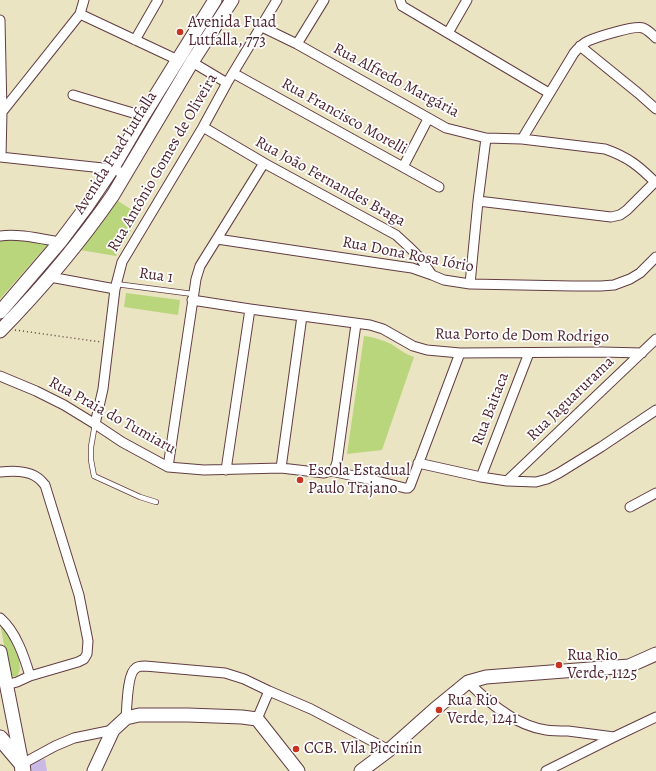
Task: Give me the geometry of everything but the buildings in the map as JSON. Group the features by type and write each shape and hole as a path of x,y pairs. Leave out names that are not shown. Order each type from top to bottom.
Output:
{"main road":[{"name":"Avenida Fuad Lutfalla","path":"0,312 60,242 87,206 112,169 215,0"},
{"name":"Avenida Fuad Lutfalla","path":"2,329 50,277 100,214 126,174 192,62 232,0"},
{"path":"0,652 22,767"},
{"path":"361,771 389,750 468,682 486,677 629,666 656,654"},
{"path":"94,771 113,730 126,718 139,715 188,715 257,719 298,771"},
{"path":"0,738 22,767"}],"street":[{"path":"2,112 80,14 84,0"},
{"path":"135,40 158,0"},
{"name":"Rua Antônio Gomes de Oliveira","path":"95,424 103,389 115,287 122,262 277,0"},
{"path":"298,44 324,0"},
{"path":"400,0 402,6 549,94"},
{"path":"448,33 466,0"},
{"path":"80,14 178,60"},
{"path":"0,20 2,112 0,157 112,169 126,174"},
{"name":"Rua Alfredo Margária","path":"262,26 298,44 446,128 486,138 522,139 605,149 631,160 656,182"},
{"path":"522,139 574,53 580,46 589,40 637,27 644,28 656,38"},
{"path":"580,46 656,109"},
{"path":"192,62 227,83"},
{"name":"Rua Francisco Morelli","path":"234,73 439,187"},
{"path":"73,95 143,116"},
{"path":"403,167 428,119"},
{"name":"Rua João Fernandes Braga","path":"203,127 264,163 396,235 420,258 432,275"},
{"path":"470,284 486,138"},
{"path":"168,467 193,297 200,266 264,163"},
{"path":"478,201 611,217 620,215 627,210 656,182"},
{"path":"0,236 7,235 60,242"},
{"name":"Rua Dona Rosa Iório","path":"218,239 412,268 444,280 470,284 572,286 614,285 630,279 640,273 656,257"},
{"path":"50,277 115,287"},
{"name":"Rua Porto de Dom Rodrigo","path":"193,297 250,309 370,325 382,329 413,346 427,350 460,353 642,353"},
{"path":"226,470 250,309"},
{"path":"281,468 302,316"},
{"path":"331,471 335,468 337,462 356,324"},
{"name":"Rua Jaguarurama","path":"507,481 656,339"},
{"path":"460,353 418,462 481,477 507,481 536,482 547,479 559,473 656,410"},
{"name":"Rua Baitaca","path":"481,477 529,353"},
{"name":"Rua Praia do Tumiaru","path":"0,376 64,405 122,442 168,467 204,470 281,468 321,472 331,471 408,488 418,462"},
{"path":"0,472 30,474 39,478 45,485 79,595 88,641 87,654 84,659 6,685"},
{"path":"630,507 656,493"},
{"path":"0,618 10,628 16,638 30,676"},
{"path":"126,718 129,678 136,667 145,666 225,673 244,679 310,709 389,750"},
{"path":"468,682 499,710 526,725 545,730 614,737"},
{"path":"257,719 269,691"},
{"path":"546,771 656,718"},
{"path":"22,767 55,746 74,738 113,730"}],"lane":[{"name":"Rua 1","path":"115,287 193,297"},
{"path":"95,424 91,447 91,460 94,476 140,497 156,502"}],"path":[{"path":"2,329 108,343"}],"green space":[{"path":"118,201 140,215 116,256 80,250"},
{"path":"7,239 48,244 0,299 0,241"},
{"path":"126,293 180,300 178,315 124,307"},
{"path":"364,336 391,344 414,357 382,450 347,454"},
{"path":"0,623 8,632 19,659 20,670 17,676 10,677"}],"place":[{"name":"Avenida Fuad Lutfalla, 773","path":"180,32"},
{"name":"Escola Estadual Paulo Trajano","path":"300,480"},
{"name":"Rua Rio Verde, 1125","path":"559,665"},
{"name":"Rua Rio Verde, 1241","path":"439,710"},
{"name":"CCB. Vila Piccinin","path":"296,749"}]}
